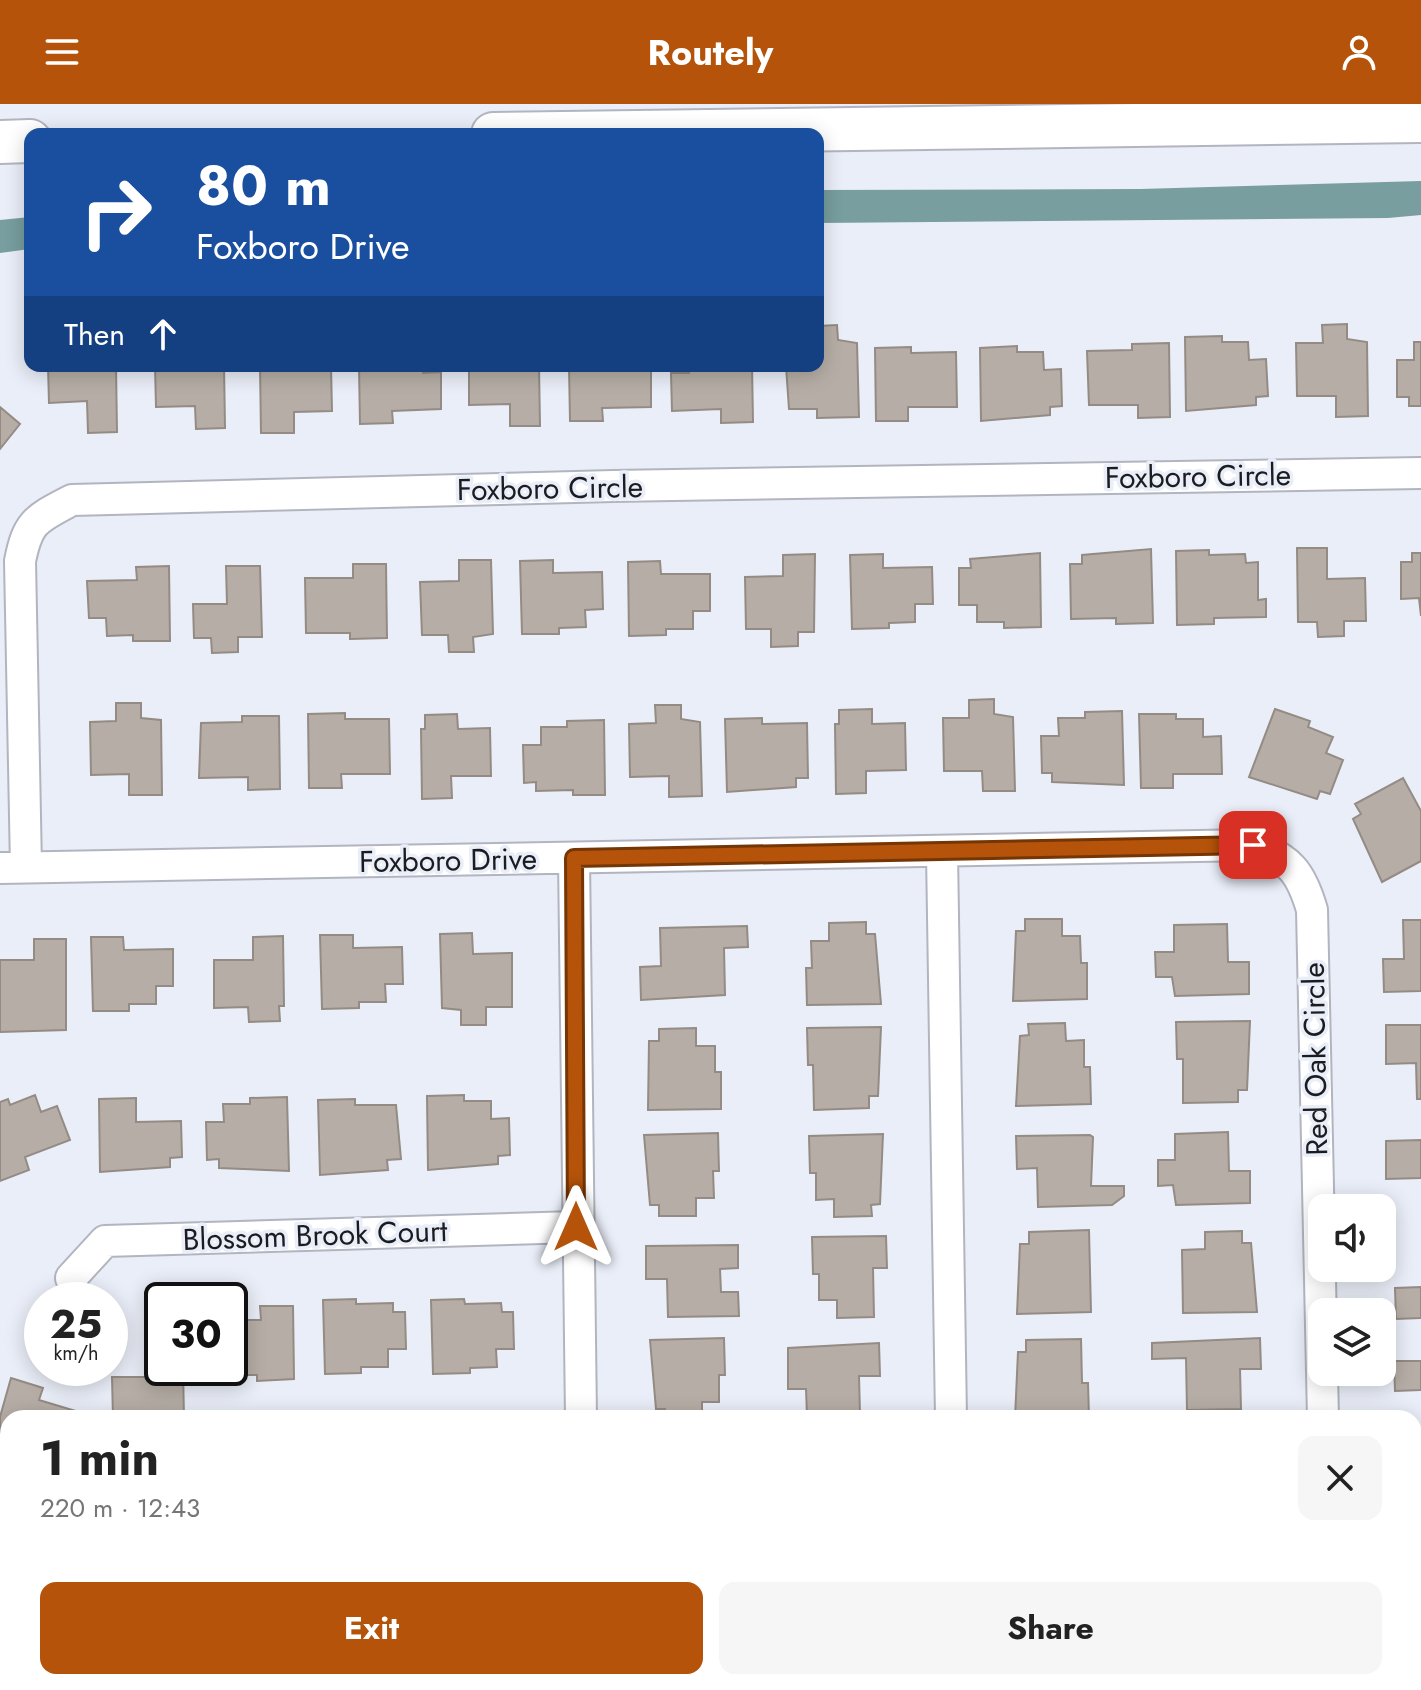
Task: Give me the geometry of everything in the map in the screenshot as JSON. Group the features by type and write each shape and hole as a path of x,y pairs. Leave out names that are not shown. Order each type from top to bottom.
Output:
{"main road":[{"path":"824,129 1421,121"},
{"path":"0,142 24,141"}],"street":[{"name":"Foxboro Circle","path":"13,868 20,561 26,531 45,514 72,500 613,486 1421,473"},
{"name":"Red Oak Circle","path":"1137,849 1253,845 1278,854 1297,872 1307,894 1312,910 1323,1410"},
{"name":"Foxboro Drive","path":"13,868 1137,849"},
{"path":"942,853 951,1410"},
{"path":"574,858 576,1227 581,1410"},
{"name":"Blossom Brook Court","path":"71,1278 105,1241 576,1227"}],"shaded area":[{"path":"1421,181 1421,215 1388,218 824,223 824,190 1140,189"},
{"path":"24,218 24,250 0,253 0,220"}],"building":[{"path":"1347,324 1347,339 1367,342 1368,416 1336,417 1336,396 1297,396 1296,343 1323,343 1322,325"},
{"path":"837,325 838,340 857,343 859,417 817,418 817,409 789,409 786,372 824,372 824,326"},
{"path":"1222,336 1222,342 1248,342 1249,360 1266,359 1268,396 1256,397 1256,405 1186,411 1185,337"},
{"path":"1414,342 1421,342 1421,406 1409,406 1409,397 1397,397 1397,360 1414,360"},
{"path":"1169,343 1170,417 1138,418 1138,405 1089,405 1087,351 1132,350 1132,344"},
{"path":"1017,346 1017,352 1043,352 1044,370 1061,369 1062,406 1050,407 1050,415 981,421 980,348"},
{"path":"911,347 911,353 956,352 957,407 908,407 908,421 876,421 875,348"},
{"path":"48,372 116,372 117,432 88,433 87,401 49,403"},
{"path":"155,372 224,372 225,428 196,429 195,406 156,407"},
{"path":"260,372 331,372 332,411 294,412 294,433 261,433"},
{"path":"359,372 441,372 441,409 392,411 393,423 360,424"},
{"path":"469,372 539,372 540,426 510,426 510,404 469,405"},
{"path":"569,372 651,372 651,407 602,408 603,421 570,421"},
{"path":"752,372 753,422 721,423 721,409 672,411 671,373"},
{"path":"0,407 20,424 0,449"},
{"path":"1297,548 1327,548 1327,579 1365,578 1366,621 1344,621 1344,636 1318,637 1317,622 1298,622"},
{"path":"1151,549 1153,623 1116,624 1116,618 1071,619 1070,564 1082,564 1082,555"},
{"path":"1209,550 1209,555 1245,554 1246,563 1258,562 1258,600 1266,599 1266,617 1214,618 1214,624 1177,625 1176,551"},
{"path":"1040,553 1041,627 1004,628 1004,622 977,622 977,605 959,605 959,568 971,568 970,559"},
{"path":"1412,553 1421,553 1421,616 1419,598 1401,599 1401,562 1412,562"},
{"path":"815,554 814,632 798,632 798,646 771,647 771,629 746,629 745,577 783,576 783,555"},
{"path":"883,554 883,568 932,567 933,604 915,604 915,622 889,623 889,628 852,629 850,555"},
{"path":"459,560 491,560 493,634 473,637 474,652 449,652 448,635 422,635 420,582 459,581"},
{"path":"553,560 553,573 602,572 603,609 585,610 586,627 559,628 559,634 522,634 520,561"},
{"path":"660,561 661,574 710,574 710,611 693,611 693,629 666,629 666,635 629,636 628,562"},
{"path":"353,564 386,564 387,638 350,639 350,633 306,633 305,578 353,578"},
{"path":"169,566 170,641 133,641 133,635 107,636 106,618 89,618 87,581 137,580 136,567"},
{"path":"226,566 260,566 262,637 238,637 238,652 212,653 211,638 194,638 193,604 227,604"},
{"path":"994,699 994,714 1013,717 1015,791 983,791 982,771 944,771 943,718 969,718 969,700"},
{"path":"116,703 141,703 141,718 161,720 162,795 129,795 129,774 91,775 90,722 116,721"},
{"path":"655,705 681,705 681,719 700,722 702,796 669,797 669,776 630,777 629,724 656,723"},
{"path":"872,709 872,724 905,723 906,770 866,771 866,793 836,794 835,724 839,724 839,710"},
{"path":"1275,709 1310,721 1308,727 1333,737 1326,753 1343,760 1330,794 1320,791 1317,799 1249,777"},
{"path":"1122,711 1124,785 1052,782 1052,773 1042,773 1041,736 1059,736 1058,718 1085,718 1085,712"},
{"path":"345,713 345,719 389,719 390,774 341,774 342,788 309,788 308,714"},
{"path":"457,714 458,729 490,728 491,776 451,776 452,798 422,799 421,729 425,729 425,715"},
{"path":"1139,714 1176,714 1176,719 1203,719 1203,737 1221,736 1222,774 1173,774 1173,788 1141,788"},
{"path":"242,716 279,716 280,789 248,790 248,777 199,778 201,723 242,722"},
{"path":"762,718 762,724 807,723 808,778 796,778 796,787 727,792 725,719"},
{"path":"604,720 605,795 573,795 573,790 536,791 536,782 524,783 523,745 541,745 541,727 567,727 567,721"},
{"path":"1403,778 1421,811 1421,861 1382,882 1353,819 1361,814 1355,804"},
{"path":"1025,919 1062,919 1062,936 1080,936 1081,963 1087,963 1087,999 1013,1001 1016,931 1025,931"},
{"path":"1403,920 1421,920 1421,991 1384,992 1383,959 1404,959"},
{"path":"866,922 866,934 875,934 881,1004 807,1005 806,968 812,968 811,941 829,941 829,923"},
{"path":"1227,924 1228,962 1249,962 1249,994 1175,996 1172,977 1156,977 1155,952 1174,952 1174,925"},
{"path":"747,926 748,947 724,948 725,995 641,1000 640,967 661,966 660,928"},
{"path":"472,933 473,954 512,953 512,1007 486,1007 486,1025 461,1025 461,1010 442,1008 440,934"},
{"path":"320,935 353,935 353,948 402,947 403,984 385,984 386,1002 359,1002 359,1008 322,1009"},
{"path":"283,936 284,1006 279,1006 280,1021 249,1022 248,1007 214,1008 214,960 253,960 253,937"},
{"path":"91,937 123,937 124,950 173,949 173,986 156,986 156,1004 129,1004 129,1011 93,1011"},
{"path":"34,939 66,939 66,1030 0,1032 0,960 34,960"},
{"path":"1250,1021 1247,1090 1238,1090 1238,1102 1183,1103 1183,1059 1177,1059 1176,1022"},
{"path":"1065,1023 1066,1041 1084,1040 1084,1067 1090,1067 1091,1104 1016,1106 1020,1036 1029,1035 1028,1024"},
{"path":"1386,1025 1421,1025 1421,1099 1417,1099 1416,1063 1386,1064"},
{"path":"881,1027 878,1096 869,1096 869,1108 814,1110 813,1065 808,1065 807,1028"},
{"path":"696,1028 696,1046 715,1046 715,1072 721,1072 721,1109 648,1110 649,1041 659,1041 659,1029"},
{"path":"35,1095 41,1112 57,1106 70,1140 25,1157 29,1170 0,1181 0,1102 8,1099 10,1105"},
{"path":"464,1095 464,1101 491,1101 491,1119 509,1118 510,1155 498,1156 498,1164 428,1170 427,1096"},
{"path":"287,1097 289,1171 219,1168 219,1159 207,1160 206,1122 224,1122 223,1104 250,1104 250,1098"},
{"path":"136,1098 136,1122 181,1121 182,1157 170,1158 170,1167 100,1172 99,1099"},
{"path":"355,1099 355,1105 396,1105 401,1159 387,1160 388,1170 320,1175 318,1100"},
{"path":"1228,1132 1229,1171 1250,1171 1250,1203 1176,1205 1173,1185 1158,1186 1158,1160 1175,1160 1175,1134"},
{"path":"718,1133 719,1171 713,1171 714,1198 696,1198 696,1216 659,1216 659,1205 650,1205 644,1135"},
{"path":"883,1134 880,1204 871,1205 872,1216 834,1217 834,1199 816,1200 816,1173 810,1173 809,1136"},
{"path":"1016,1136 1093,1137 1091,1186 1124,1186 1124,1196 1112,1205 1038,1207 1037,1168 1017,1169"},
{"path":"1421,1140 1421,1178 1386,1179 1386,1141"},
{"path":"1089,1230 1091,1312 1017,1314 1020,1244 1029,1244 1029,1232"},
{"path":"1242,1231 1242,1243 1251,1243 1257,1312 1183,1313 1182,1250 1205,1249 1205,1232"},
{"path":"886,1236 887,1268 873,1268 874,1317 837,1318 837,1300 819,1300 819,1274 813,1274 812,1237"},
{"path":"738,1245 738,1268 720,1269 721,1292 738,1292 739,1316 668,1317 667,1279 646,1279 646,1246"},
{"path":"1421,1287 1421,1318 1396,1319 1395,1288"},
{"path":"356,1299 356,1304 393,1303 393,1312 405,1312 406,1349 388,1349 388,1367 361,1367 361,1373 325,1374 323,1300"},
{"path":"464,1299 465,1304 501,1303 502,1312 513,1312 514,1349 496,1349 497,1367 470,1368 470,1373 433,1374 431,1300"},
{"path":"260,1306 293,1306 294,1379 257,1381 257,1375 248,1375 248,1320 261,1320"},
{"path":"724,1338 725,1375 719,1375 719,1402 702,1402 702,1410 656,1409 650,1340"},
{"path":"1260,1338 1261,1369 1240,1369 1241,1409 1187,1410 1186,1358 1152,1359 1152,1343"},
{"path":"1081,1339 1082,1383 1088,1383 1089,1410 1015,1410 1018,1352 1026,1352 1026,1340"},
{"path":"879,1343 880,1376 859,1376 860,1410 807,1410 806,1389 788,1389 788,1348"},
{"path":"1396,1361 1421,1361 1421,1390 1395,1391"},
{"path":"128,1377 144,1377 144,1386 183,1386 184,1410 113,1410 112,1386 128,1386"},
{"path":"11,1378 24,1382 24,1386 43,1388 39,1400 73,1410 2,1410"}],"route":[{"path":"576,1227 574,858 1253,845"}]}
